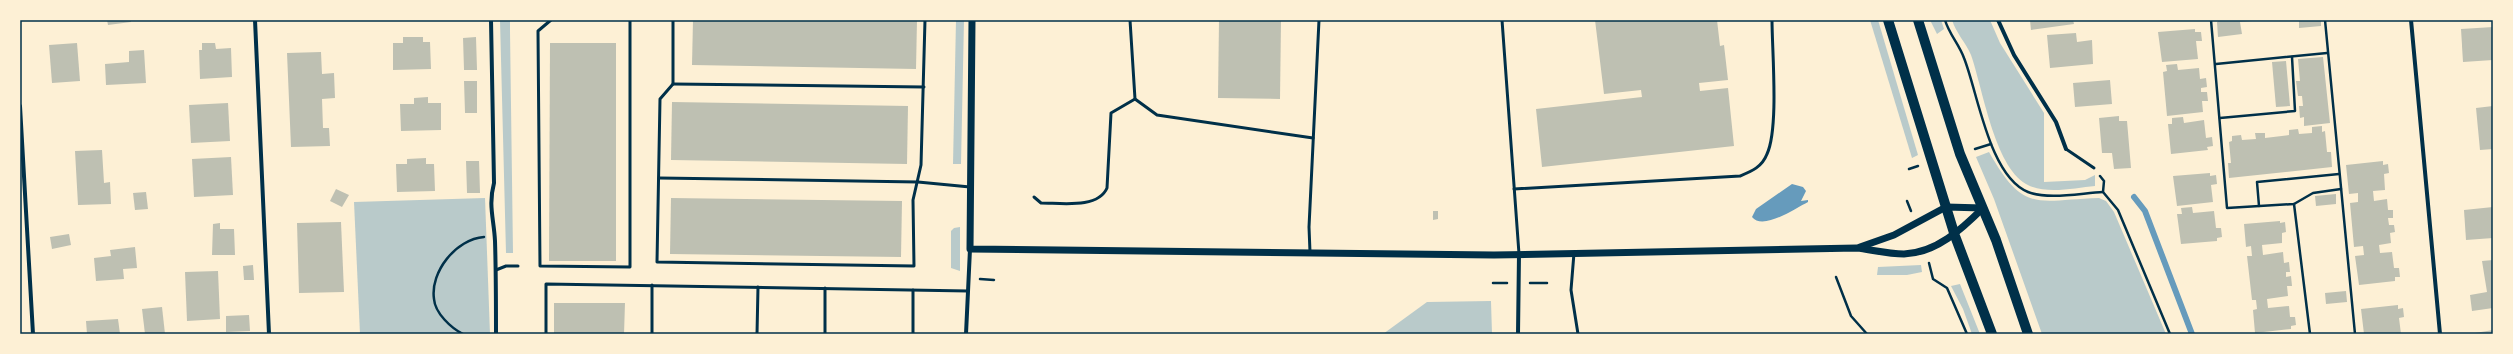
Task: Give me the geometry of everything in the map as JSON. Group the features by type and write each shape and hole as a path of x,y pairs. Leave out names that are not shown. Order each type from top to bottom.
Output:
{"main road":[{"path":"1888,20 1955,236 1992,334"},
{"path":"1918,20 1960,154 1983,208 2028,334"}],"street":[{"path":"255,20 268,334"},
{"path":"491,20 494,183 490,198 496,270 496,334"},
{"path":"966,334 970,249 972,20"},
{"path":"1998,20 2014,55 2056,122 2066,149"},
{"path":"2411,20 2440,334"},
{"path":"20,106 33,334"},
{"path":"1857,248 1894,235 1946,207 1983,208"},
{"path":"970,249 1310,254 1519,254 1857,248 1904,254 1924,249 1955,236 1983,208"},
{"path":"1518,334 1519,254"}],"lane":[{"path":"551,20 538,31 540,266 630,267 630,20"},
{"path":"673,20 673,84 660,99 657,262 898,266 914,266 913,200 922,165 925,20"},
{"path":"1130,20 1135,99"},
{"path":"1310,254 1313,138 1319,20"},
{"path":"1502,20 1519,254"},
{"path":"1514,189 1740,176 1758,168 1768,154 1773,129 1772,20"},
{"path":"673,84 924,86"},
{"path":"1135,99 1157,115 1313,138"},
{"path":"1034,197 1041,203 1094,201 1104,196 1107,188 1111,113 1135,99"},
{"path":"2066,149 2094,168"},
{"path":"659,178 918,182 970,187"},
{"path":"1574,253 1571,290 1578,334"},
{"path":"496,270 506,266 518,266"},
{"path":"546,334 546,284 968,291"},
{"path":"652,285 652,334"},
{"path":"757,334 758,287"},
{"path":"825,288 825,334"},
{"path":"912,290 913,334"}],"path":[{"path":"1945,20 1964,56 1991,144 2008,176 2026,191 2037,195 2103,192"},
{"path":"2211,20 2216,64 2227,208 2294,204 2313,193 2341,189"},
{"path":"2325,20 2355,334"},
{"path":"2216,64 2327,53"},
{"path":"2220,118 2295,111 2292,57"},
{"path":"2259,206 2257,182 2339,174"},
{"path":"2104,181 2103,192 2118,210 2170,334"},
{"path":"2294,204 2310,334"},
{"path":"463,334 444,319 438,310 434,295 439,272 448,258 469,241 481,237 494,237"},
{"path":"1836,277 1851,316 1867,334"},
{"path":"1933,279 1947,288 1967,334"}],"shaded area":[{"path":"500,20 510,20 513,253 506,253"},
{"path":"956,20 964,20 961,164 953,164"},
{"path":"1870,20 1878,20 1918,155 1912,158"},
{"path":"1930,20 1941,20 1944,29 1937,34"},
{"path":"1952,20 1990,20 2000,43 2044,113 2044,182 2085,180 2095,175 2095,186 2060,190 2042,189 2026,184 2015,174 2006,161 1998,144 1985,106 1971,55"},
{"path":"1989,152 2001,172 2012,186 2023,194 2034,199 2046,201 2099,198 2106,201 2114,212 2166,334 2042,334 1994,199 1976,157"},
{"path":"485,198 490,334 360,334 354,202"},
{"path":"960,227 960,271 951,268 951,231 954,228"},
{"path":"1921,265 1922,272 1907,275 1877,275 1878,267"},
{"path":"1960,284 1980,334 1972,334 1963,309 1951,286"},
{"path":"1491,301 1492,334 1383,334 1427,302"}],"water":[{"path":"1792,184 1803,187 1806,191 1801,201 1808,200 1808,202 1780,217 1771,220 1757,221 1752,217 1756,209"}],"building":[{"path":"107,20 131,20 131,22 108,25"},
{"path":"693,20 917,20 916,69 692,65"},
{"path":"1219,20 1281,20 1280,99 1218,98"},
{"path":"1595,20 1717,20 1720,46 1724,45 1728,80 1699,83 1700,91 1728,88 1734,146 1542,167 1536,109 1642,97 1641,90 1604,94"},
{"path":"2030,20 2073,20 2074,24 2031,30"},
{"path":"2220,20 2252,21 2240,22 2242,34 2218,37 2217,22"},
{"path":"2299,20 2321,20 2321,26 2299,28"},
{"path":"2493,27 2493,60 2463,62 2461,29"},
{"path":"2195,29 2195,32 2201,32 2202,41 2196,41 2198,59 2162,62 2158,32"},
{"path":"2076,33 2077,42 2092,40 2093,64 2050,68 2047,35"},
{"path":"403,37 423,37 423,42 430,42 431,69 393,70 393,43 403,43"},
{"path":"476,37 477,70 464,70 463,38"},
{"path":"77,43 80,81 52,83 49,45"},
{"path":"202,43 215,43 216,49 231,48 232,77 200,79 199,50 202,50"},
{"path":"550,43 616,43 616,261 549,261"},
{"path":"144,50 146,83 106,85 105,64 129,62 129,51"},
{"path":"321,52 322,74 334,73 335,98 322,99 323,128 329,128 330,146 291,147 287,53"},
{"path":"2323,57 2330,123 2304,126 2304,117 2300,118 2299,106 2303,106 2302,96 2298,96 2296,81 2300,81 2298,59"},
{"path":"2286,61 2290,106 2276,107 2272,62"},
{"path":"2177,64 2178,70 2199,68 2200,79 2206,78 2207,87 2201,88 2201,92 2207,92 2208,101 2202,101 2203,112 2167,116 2163,72 2167,71 2166,65"},
{"path":"2110,80 2112,104 2075,107 2073,83"},
{"path":"464,81 477,81 477,113 465,113"},
{"path":"428,97 428,103 441,103 441,130 401,131 400,104 414,104 414,98"},
{"path":"672,102 908,106 907,164 671,160"},
{"path":"228,103 230,141 191,143 189,105"},
{"path":"2493,106 2493,149 2480,150 2476,108"},
{"path":"2119,116 2119,121 2127,121 2131,168 2114,169 2112,153 2102,153 2099,118"},
{"path":"2183,117 2184,123 2204,120 2206,138 2212,137 2213,146 2207,147 2208,150 2171,154 2168,124 2172,124 2172,118"},
{"path":"2322,126 2322,132 2325,131 2327,152 2331,152 2332,167 2229,178 2228,163 2231,163 2229,142 2232,141 2232,136 2241,135 2242,140 2256,139 2255,133 2265,133 2265,138 2289,135 2289,130 2298,129 2299,134 2312,133 2312,127"},
{"path":"102,150 104,183 110,182 111,204 78,205 75,151"},
{"path":"231,157 233,195 194,197 192,159"},
{"path":"426,158 426,164 434,164 435,191 397,192 396,164 407,164 407,159"},
{"path":"466,161 479,161 480,193 467,193"},
{"path":"2383,161 2383,165 2388,164 2389,173 2384,174 2385,190 2373,191 2374,201 2387,199 2388,210 2393,210 2393,218 2388,218 2389,225 2394,225 2395,232 2390,233 2391,243 2379,245 2380,253 2392,252 2394,268 2399,268 2400,277 2395,277 2395,281 2359,285 2355,256 2364,255 2363,246 2354,247 2350,203 2358,202 2358,193 2349,194 2346,165"},
{"path":"2210,173 2210,176 2216,175 2217,184 2211,185 2213,202 2177,206 2173,176"},
{"path":"336,189 349,195 342,207 330,201"},
{"path":"146,192 148,209 135,210 133,193"},
{"path":"2336,194 2336,204 2316,206 2315,196"},
{"path":"671,198 902,201 901,257 670,254"},
{"path":"2192,207 2193,213 2214,211 2216,228 2221,228 2222,237 2217,238 2217,241 2181,244 2177,214 2182,214 2181,208"},
{"path":"2493,207 2493,238 2466,240 2464,210"},
{"path":"1433,211 1438,211 1438,219 1433,220"},
{"path":"2280,221 2280,223 2285,222 2286,232 2282,233 2282,243 2262,245 2263,255 2283,252 2284,263 2289,262 2290,272 2286,272 2286,277 2291,276 2292,286 2287,286 2288,296 2267,299 2268,308 2289,306 2290,317 2295,317 2296,325 2291,326 2291,329 2255,333 2253,310 2257,309 2256,300 2252,300 2247,256 2252,256 2251,246 2246,247 2244,224"},
{"path":"341,222 344,292 299,293 297,223"},
{"path":"220,223 220,229 234,229 235,255 212,255 213,224"},
{"path":"69,234 71,245 52,249 50,237"},
{"path":"135,247 137,268 123,269 124,279 96,281 94,258 111,256 110,250"},
{"path":"2493,260 2493,308 2472,311 2470,295 2487,292 2482,261"},
{"path":"253,265 254,280 244,280 243,266"},
{"path":"218,271 220,319 187,321 185,272"},
{"path":"2346,291 2347,302 2326,304 2325,293"},
{"path":"554,303 625,303 624,334 554,334"},
{"path":"2398,305 2398,309 2403,308 2404,317 2399,318 2401,334 2364,334 2361,309"},
{"path":"162,307 165,334 145,334 142,309"},
{"path":"249,315 250,331 226,332 226,316"},
{"path":"118,319 120,334 87,334 86,321"},
{"path":"2493,330 2493,334 2475,333"}],"waterway":[{"path":"2134,197 2145,211 2192,334"}]}
